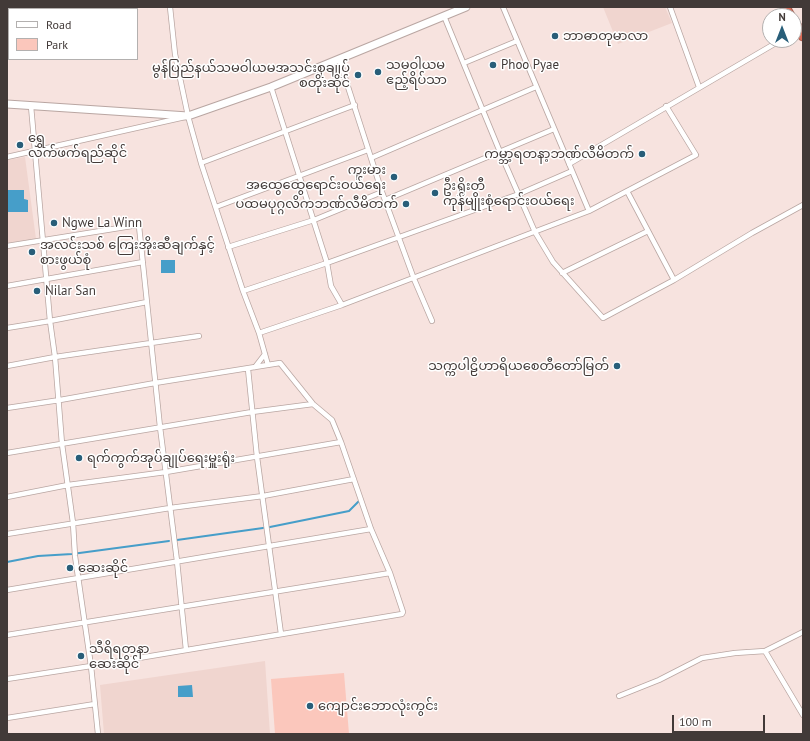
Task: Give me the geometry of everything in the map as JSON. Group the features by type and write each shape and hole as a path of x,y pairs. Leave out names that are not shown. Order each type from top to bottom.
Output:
{"main road":[{"path":"7,104 188,116 271,87 466,7"}],"street":[{"path":"170,7 174,54 188,116 201,163 228,247 266,354 268,365"},
{"path":"503,7 588,211"},
{"path":"670,7 699,87"},
{"path":"444,16 535,232 553,262 603,318 674,280 752,233 803,205"},
{"path":"464,63 517,41"},
{"path":"569,164 767,48"},
{"path":"339,59 382,192 414,279 432,321"},
{"path":"271,87 327,263 331,286 342,305"},
{"path":"371,158 536,87"},
{"path":"201,163 355,105"},
{"path":"31,106 50,321 60,400 62,444 73,523 74,550 91,666 98,734"},
{"path":"259,333 414,279 588,211 696,155 666,106"},
{"path":"7,157 173,121 188,116"},
{"path":"385,200 554,129"},
{"path":"216,207 368,150"},
{"path":"243,291 327,263 519,194 572,171"},
{"path":"626,191 674,280"},
{"path":"228,247 314,220 382,192"},
{"path":"7,246 138,224 140,226 155,383 177,561 186,650"},
{"path":"562,273 648,231"},
{"path":"7,286 143,262"},
{"path":"7,328 147,302"},
{"path":"7,366 55,357 199,336"},
{"path":"255,367 266,354"},
{"path":"7,408 280,363 313,404 332,420 371,529 390,573 403,614 7,679"},
{"path":"248,369 257,457 268,529 281,634"},
{"path":"7,453 252,412 313,404"},
{"path":"7,497 68,485 166,472 341,442"},
{"path":"7,534 170,508 263,496 354,479"},
{"path":"7,590 371,529"},
{"path":"7,635 390,573"},
{"path":"619,696 659,680 702,658 735,653 765,651 803,632"},
{"path":"765,651 803,715"},
{"path":"7,718 95,704"}],"shaded area":[{"path":"603,7 665,7 672,23 618,44"},
{"path":"25,157 36,239 7,243 7,160"},
{"path":"265,661 270,734 104,734 100,685"}],"green space":[{"name":"ကျောင်းဘောလုံးကွင်း","path":"344,673 349,734 275,734 271,679"}],"water":[{"path":"7,190 24,190 24,199 28,200 28,212 7,212"},
{"path":"161,260 175,260 175,273 161,273"},
{"path":"192,685 193,697 178,697 178,686"}],"waterway":[{"path":"270,527 349,511 359,501"},
{"path":"177,540 263,528"},
{"path":"7,562 38,556 72,554 169,541"}],"place":[{"name":"ဘာဓာတုမာလာ","path":"555,36"},
{"name":"Phoo Pyae","path":"493,65"},
{"name":"သမဝါယမ ဧည့်ရိပ်သာ","path":"378,72"},
{"name":"မွန်ပြည်နယ်သမဝါယမအသင်းစုချုပ် စတိုးဆိုင်","path":"358,75"},
{"name":"ရွှေ လက်ဖက်ရည်ဆိုင်","path":"20,145"},
{"name":"ကမ္ဘာ့ရတနာ့ဘဏ်လီမိတက်","path":"642,154"},
{"name":"ကူးမား အထွေထွေရောင်းဝယ်ရေး","path":"394,177"},
{"name":"ဦးရှိုးတီ ကုန်မျိုးစုံရောင်းဝယ်ရေး","path":"435,193"},
{"name":"ပထမပုဂ္ဂလိကဘဏ်လီမိတက်","path":"406,204"},
{"name":"Ngwe La Winn","path":"54,223"},
{"name":"အလင်းသစ် ကြေးအိုးဆီချက်နှင့် စားဖွယ်စုံ","path":"32,252"},
{"name":"Nilar San","path":"37,291"},
{"name":"သက္ကပါဠိဟာရိယစေတီတော်မြတ်","path":"617,366"},
{"name":"ရက်ကွက်အုပ်ချုပ်ရေးမှူးရုံး","path":"79,458"},
{"name":"ဆေးဆိုင်","path":"70,568"},
{"name":"သီရိရတနာ ဆေးဆိုင်","path":"81,656"},
{"name":"ကျောင်းဘောလုံးကွင်း","path":"310,706"}]}
